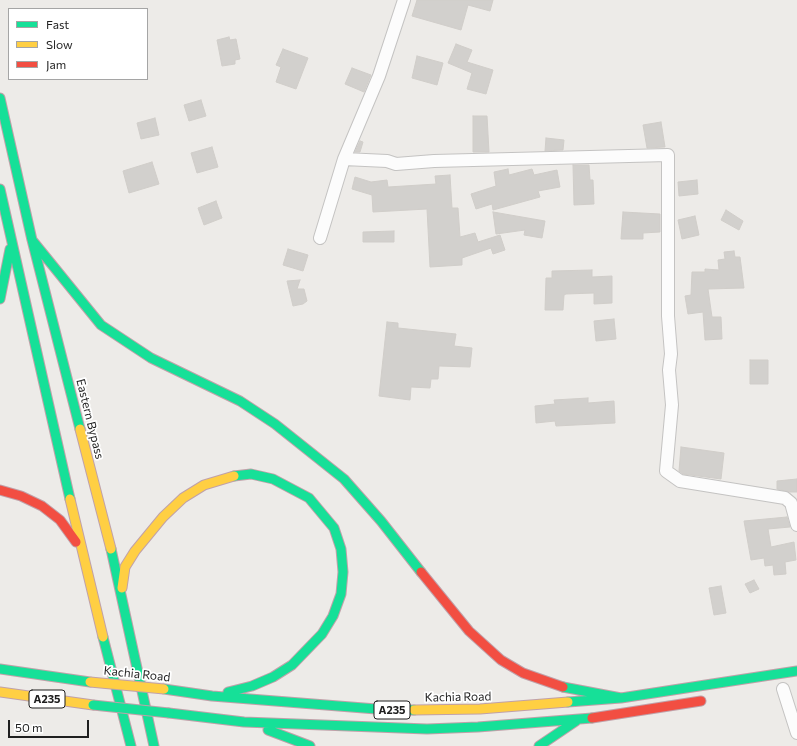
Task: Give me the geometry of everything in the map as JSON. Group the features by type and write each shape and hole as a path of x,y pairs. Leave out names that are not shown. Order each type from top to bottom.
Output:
{"highway":[{"name":"Eastern Bypass","path":"0,98 32,240 121,589 154,746"},
{"path":"0,189 81,549 131,746"},
{"path":"0,299 12,240"},
{"path":"32,240 84,306 101,324 151,358 240,401 306,447 344,479 381,521 441,598 469,631 501,660 523,673 568,689 621,698"},
{"path":"121,589 125,567 135,551 163,517 183,498 204,485 230,477 251,474 273,479 309,498 324,513 334,528 341,549 343,572 341,594 333,616 322,634 292,665 272,677 252,686 212,696"},
{"path":"0,490 21,496 42,506 60,520 81,549"},
{"name":"Kachia Road","path":"0,669 90,682 164,689 212,696 389,710 480,709 621,698 797,671"},
{"name":"A235","path":"0,692 93,705 168,712 244,722 406,728 524,724 578,720 710,700"},
{"path":"631,697 633,712"},
{"path":"0,698 42,698"},
{"path":"539,746 578,720"},
{"path":"244,722 310,746"}],"street":[{"path":"320,238 344,160 379,76 404,0"},
{"path":"344,160 387,161 396,164 434,161 668,155 668,316 671,354 669,370 672,405 666,471 680,481 785,498 791,503 797,525"},
{"path":"783,689 797,734"}],"building":[{"path":"417,0 493,0 490,11 468,5 461,30 412,16"},
{"path":"229,37 230,40 236,39 240,59 235,60 235,64 222,66 217,40"},
{"path":"456,44 472,50 467,62 493,70 486,94 467,89 472,73 448,63"},
{"path":"283,49 308,58 296,89 276,82 281,67 276,65"},
{"path":"417,56 443,63 437,85 412,78"},
{"path":"352,68 371,75 364,92 345,84"},
{"path":"201,100 206,116 189,121 184,105"},
{"path":"473,116 487,116 489,152 473,152"},
{"path":"155,118 159,135 141,139 137,123"},
{"path":"661,122 665,147 647,148 643,125"},
{"path":"546,138 564,140 563,150 545,151"},
{"path":"360,141 363,142 360,152 355,152"},
{"path":"212,147 218,167 197,173 191,153"},
{"path":"152,162 159,184 129,193 123,171"},
{"path":"573,165 589,165 590,180 593,180 594,204 574,205"},
{"path":"508,169 509,175 532,169 534,175 557,170 560,187 538,191 540,197 493,210 492,204 476,209 471,194 496,186 494,172"},
{"path":"450,175 452,208 458,208 460,237 475,233 478,242 500,235 505,250 493,254 491,248 462,258 462,265 430,267 427,209 373,212 372,195 352,189 355,177 371,182 387,180 388,187 436,184 435,176"},
{"path":"697,180 698,194 679,196 678,182"},
{"path":"216,201 222,218 204,225 198,208"},
{"path":"726,210 743,221 739,230 721,220"},
{"path":"493,212 545,221 542,238 524,235 525,230 496,234"},
{"path":"623,212 660,214 660,232 643,233 643,239 621,239"},
{"path":"695,216 699,235 682,239 678,220"},
{"path":"394,231 394,242 363,242 363,232"},
{"path":"288,249 308,255 303,271 283,265"},
{"path":"734,251 735,257 740,257 744,288 708,289 712,317 721,317 722,339 705,340 703,312 688,314 685,296 691,295 692,272 705,272 705,269 719,270 718,260 725,259 724,252"},
{"path":"592,270 592,277 612,276 612,303 594,304 594,293 566,294 564,295 563,310 545,310 546,278 552,278 552,271"},
{"path":"300,280 297,289 304,289 307,301 303,304 293,306 287,281"},
{"path":"614,319 616,339 596,341 594,321"},
{"path":"387,322 398,323 398,328 456,334 454,346 472,348 470,367 439,366 438,379 431,379 430,388 411,387 410,400 379,396"},
{"path":"750,360 768,360 768,384 750,384"},
{"path":"588,398 588,403 614,401 615,423 556,426 555,421 536,423 535,406 555,404 554,400"},
{"path":"681,447 724,453 721,479 683,474 679,471"},
{"path":"797,479 797,492 777,489 777,481"},
{"path":"787,517 790,527 768,529 771,547 794,542 796,560 785,562 786,574 774,575 773,565 765,566 764,558 751,560 744,521"},
{"path":"754,580 759,589 750,593 745,584"},
{"path":"721,586 726,613 714,615 709,588"}],"traffic: fast":[{"path":"0,98 32,240 80,429"},
{"path":"0,189 70,499"},
{"path":"32,240 101,325 151,358 240,401 275,424 344,479 381,521 421,572"},
{"path":"0,299 10,249"},
{"path":"228,692 252,686 273,677 292,665 322,634 333,616 341,594 343,572 341,549 334,528 309,498 273,479 251,474 234,476"},
{"path":"111,549 154,746"},
{"path":"103,637 131,746"},
{"path":"0,669 90,682"},
{"path":"568,702 621,698 797,671"},
{"path":"563,687 621,698"},
{"path":"164,689 212,696 389,710 414,710"},
{"path":"93,705 169,713"},
{"path":"169,713 244,722 427,729 478,727 592,718"},
{"path":"539,746 576,721"},
{"path":"268,730 310,746"}],"traffic: slow":[{"path":"80,429 111,549"},
{"path":"122,588 125,567 135,551 163,517 183,498 204,485 234,476"},
{"path":"70,499 103,637"},
{"path":"90,682 164,689"},
{"path":"0,692 93,705"},
{"path":"414,710 480,709 568,702"}],"traffic: jam":[{"path":"0,490 21,496 42,506 60,520 76,542"},
{"path":"421,572 469,631 501,660 523,673 563,687"},
{"path":"592,718 701,701"}]}
